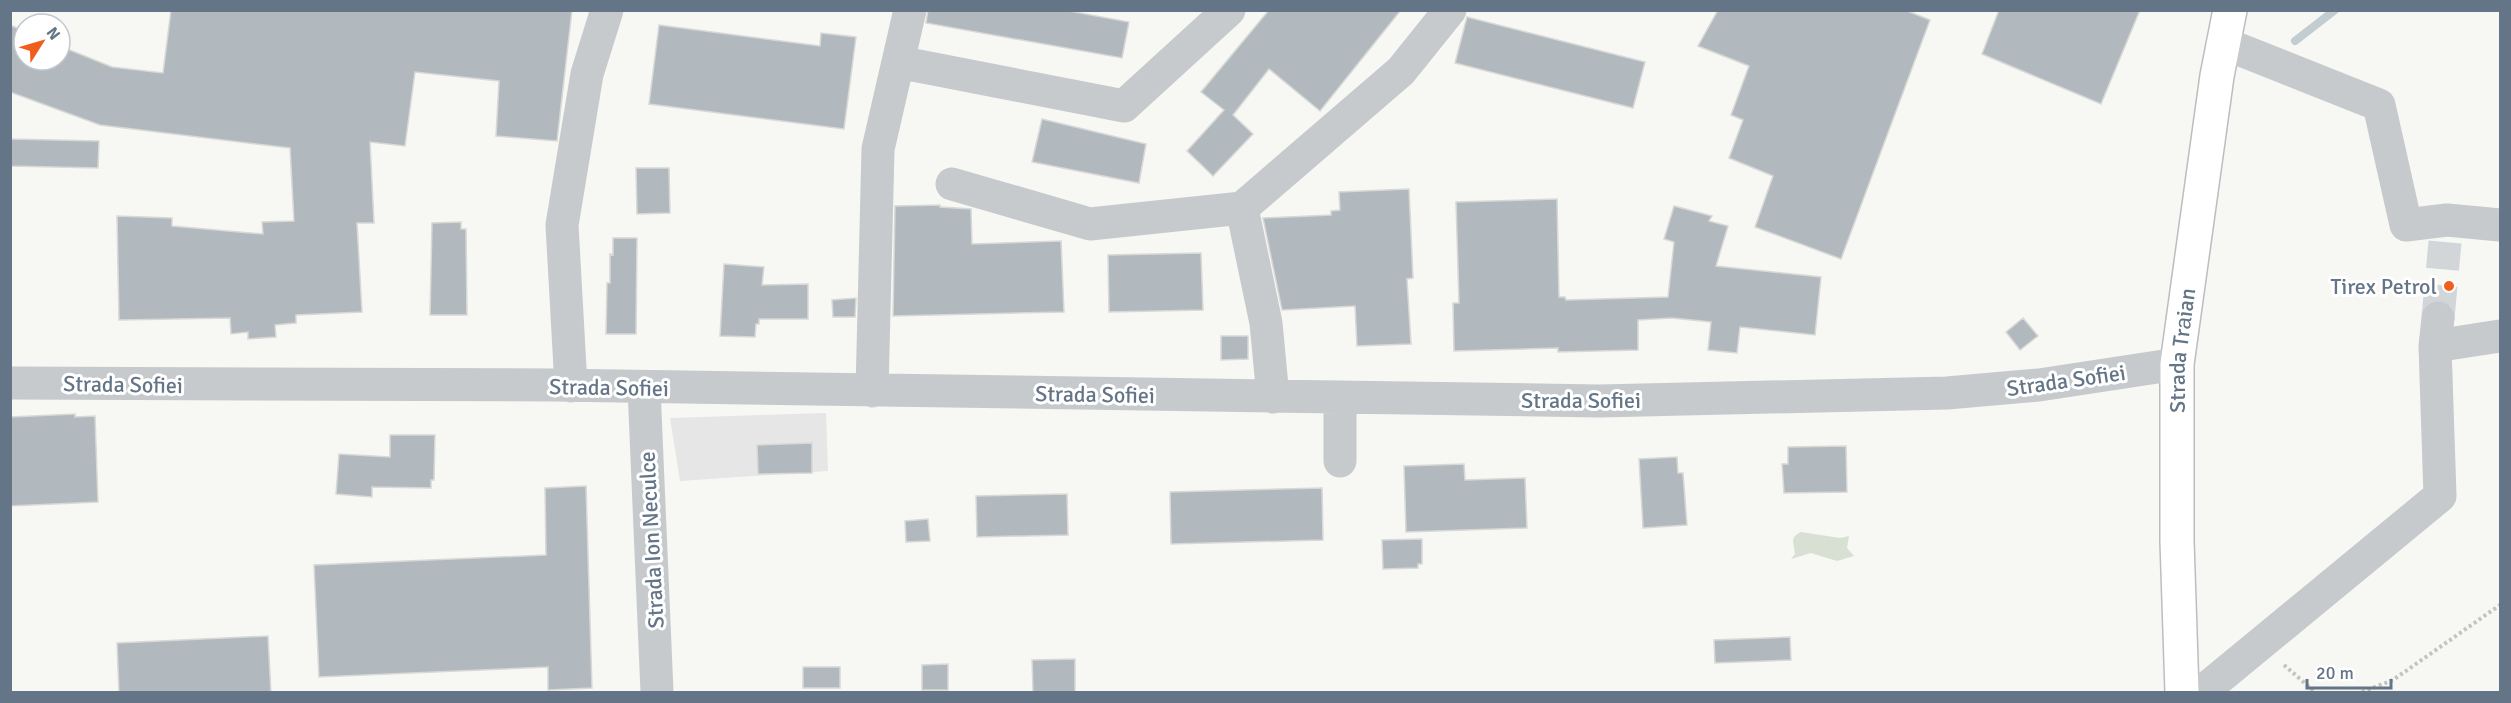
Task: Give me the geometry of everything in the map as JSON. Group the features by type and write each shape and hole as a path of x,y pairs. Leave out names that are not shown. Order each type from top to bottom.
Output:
{"highway":[{"name":"Strada Trаian","path":"2182,693 2177,541 2177,364 2223,43 2230,10"}],"street":[{"path":"572,386 562,225 587,74 607,10"},
{"path":"872,391 878,149 910,10"},
{"path":"898,62 1124,106 1229,10"},
{"path":"952,184 1090,224 1242,208 1401,70 1450,10"},
{"path":"2223,43 2379,105 2406,225 2446,231 2500,225"},
{"path":"1242,208 1266,323 1273,397"},
{"path":"2202,693 2440,496 2437,332 2500,336"},
{"name":"Strada Sofiei","path":"10,383 572,386 1600,401 1947,393 2039,385 2177,364"},
{"name":"Strada Ion Neculce","path":"644,388 657,693"},
{"path":"1340,398 1340,461"}],"path":[{"path":"2362,693 2393,680 2500,605"},
{"path":"2260,644 2315,693"}],"shaded area":[{"path":"826,413 828,471 680,481 670,418"},
{"path":"1801,532 1840,538 1849,536 1847,548 1854,556 1837,561 1811,553 1791,559 1795,554 1794,538"}],"building":[{"path":"171,10 572,10 557,141 496,136 499,81 415,72 405,146 370,142 374,223 357,223 362,312 296,315 296,323 275,325 276,337 248,339 248,332 231,334 230,318 119,320 117,216 172,218 172,226 263,234 262,222 294,221 290,148 100,125 10,92 10,25 12,26 12,72 72,72 72,51 112,67 163,73"},
{"path":"928,10 1064,10 1129,22 1122,58 926,23"},
{"path":"1269,10 1401,10 1320,111 1269,69 1233,115 1253,134 1213,176 1187,151 1224,110 1201,92"},
{"path":"1718,10 1905,10 1930,20 1841,259 1755,227 1773,176 1729,158 1743,120 1731,115 1749,66 1698,46"},
{"path":"1999,10 2140,10 2101,104 1982,54"},
{"path":"1467,17 1645,62 1633,108 1455,63"},
{"path":"659,25 820,46 821,33 856,37 844,129 649,104"},
{"path":"1042,119 1146,144 1139,183 1032,162"},
{"path":"11,139 99,141 98,168 10,166"},
{"path":"636,168 669,168 670,213 637,214"},
{"path":"1409,189 1413,278 1407,279 1411,344 1357,346 1355,306 1282,310 1263,218 1331,215 1331,211 1340,210 1339,192"},
{"path":"1557,199 1559,297 1565,297 1566,300 1668,297 1674,242 1664,239 1674,206 1712,216 1709,221 1728,226 1716,266 1821,277 1815,335 1740,327 1737,353 1708,350 1711,322 1672,318 1638,320 1638,350 1558,352 1558,348 1454,351 1453,303 1459,303 1456,202"},
{"path":"940,205 940,207 971,209 972,244 1061,241 1064,312 893,316 895,206"},
{"path":"461,222 461,229 466,229 467,315 430,315 432,223"},
{"path":"613,238 637,238 636,334 606,334 607,283 610,283 610,254 613,255"},
{"path":"1201,253 1203,310 1109,312 1108,255"},
{"path":"724,264 764,267 762,285 808,284 808,319 759,319 759,324 756,324 755,337 720,336"},
{"path":"856,298 855,317 833,317 832,300"},
{"path":"2023,318 2038,336 2020,350 2006,332"},
{"path":"1221,336 1248,336 1248,359 1221,360"},
{"path":"75,414 75,417 95,416 98,502 10,506 10,417"},
{"path":"390,435 435,435 434,480 431,480 431,488 372,487 372,497 336,494 339,454 390,457"},
{"path":"812,443 812,473 758,474 757,445"},
{"path":"1846,446 1847,492 1784,493 1782,464 1788,464 1788,447"},
{"path":"1677,457 1678,473 1683,473 1687,525 1643,528 1639,459"},
{"path":"1464,464 1465,480 1525,478 1527,528 1406,532 1404,466"},
{"path":"586,486 592,688 548,690 548,667 319,677 314,565 546,555 545,488"},
{"path":"1322,488 1323,540 1171,544 1170,492"},
{"path":"1067,494 1068,535 977,537 976,496"},
{"path":"928,519 930,541 906,542 905,521"},
{"path":"1422,539 1422,564 1418,564 1418,568 1383,569 1382,540"},
{"path":"268,636 271,693 119,693 117,643"},
{"path":"1790,637 1791,660 1715,663 1714,640"},
{"path":"1075,659 1075,693 1033,693 1032,660"},
{"path":"948,664 948,690 922,690 922,665"},
{"path":"803,667 840,667 840,688 803,688"}],"waterway":[{"path":"2295,41 2335,10"}],"tunnel":[{"path":"2438,318 2445,242"}],"place":[{"name":"Tirex Petrol","path":"2449,286"}]}
